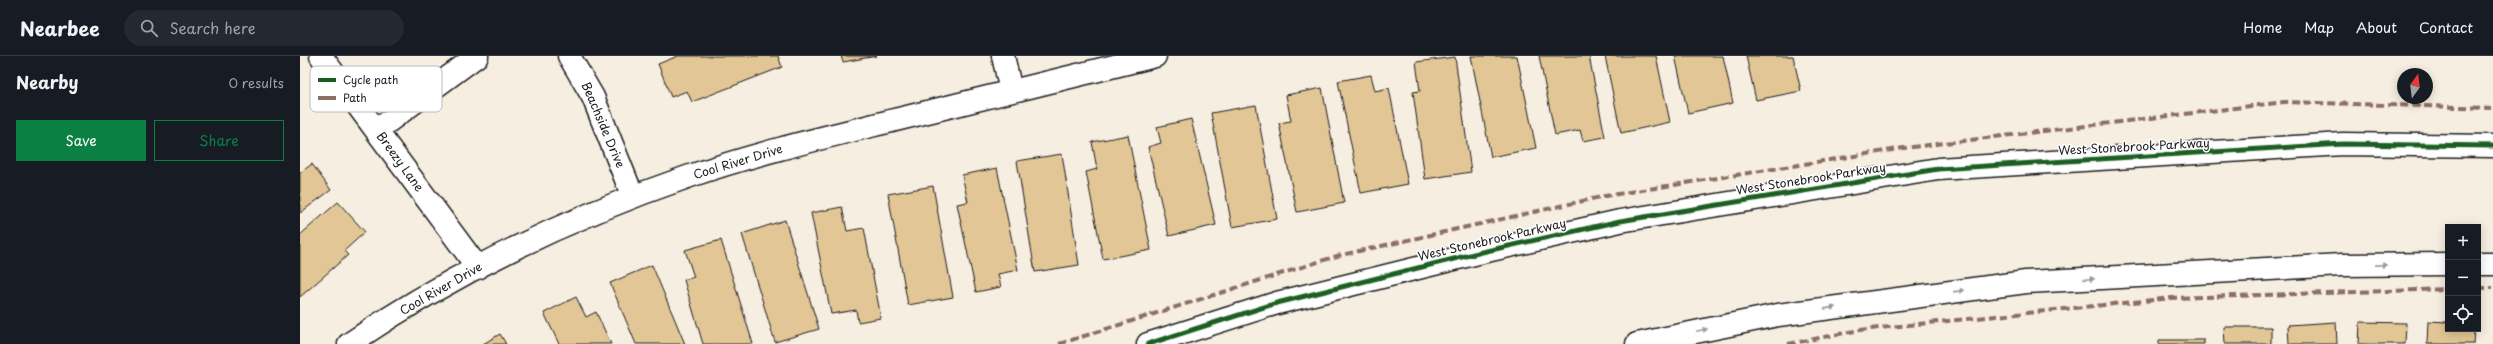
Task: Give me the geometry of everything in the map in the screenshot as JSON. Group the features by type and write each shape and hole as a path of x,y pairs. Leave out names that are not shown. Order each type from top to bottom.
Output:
{"street":[{"name":"Breezy Lane","path":"322,56 329,66"},
{"path":"442,82 477,56"},
{"name":"Beachside Drive","path":"569,56 593,97 633,197"},
{"path":"1002,56 1011,91"},
{"name":"Cool River Drive","path":"349,344 414,303 478,268 580,218 633,197 748,158 1155,56"},
{"name":"Breezy Lane","path":"364,112 478,268"},
{"path":"377,130 401,112"},
{"name":"West Stonebrook Parkway","path":"1148,344 1277,303 1482,252 1605,224 1938,168 2343,144 2493,146"},
{"path":"1637,344 1778,315 2026,282 2342,266 2445,264"},
{"path":"2481,264 2493,264"}],"building":[{"path":"678,56 778,56 782,67 692,102 687,91 671,97 658,64"},
{"path":"841,56 877,56 843,62"},
{"path":"1471,56 1517,56 1536,148 1491,157"},
{"path":"1539,56 1589,56 1605,137 1583,141 1580,130 1555,135"},
{"path":"1605,56 1656,56 1670,122 1621,133"},
{"path":"1675,56 1723,56 1733,103 1688,113"},
{"path":"1746,56 1793,56 1801,91 1756,100"},
{"path":"1455,57 1471,172 1425,179 1413,92 1420,91 1416,62"},
{"path":"1371,75 1375,91 1389,88 1408,184 1361,193 1338,81"},
{"path":"1322,88 1344,203 1297,212 1279,123 1291,121 1286,95"},
{"path":"1256,105 1277,219 1232,227 1211,113"},
{"path":"1191,119 1216,225 1169,236 1148,147 1161,143 1157,127"},
{"path":"1128,135 1151,250 1103,259 1086,172 1097,169 1092,142"},
{"path":"1062,154 1079,265 1035,272 1017,161"},
{"path":"312,164 331,190 300,213 300,173"},
{"path":"997,168 1018,270 998,274 1001,287 976,292 957,204 968,202 962,175"},
{"path":"933,186 953,297 908,305 888,194"},
{"path":"338,202 365,232 344,251 348,255 300,297 300,235"},
{"path":"842,207 847,231 864,228 881,318 858,322 856,310 831,314 811,213"},
{"path":"785,220 819,329 775,342 742,234"},
{"path":"721,240 753,344 703,344 684,280 694,277 685,250"},
{"path":"652,265 685,344 636,344 610,283"},
{"path":"576,297 586,317 596,312 611,344 559,344 544,313"},
{"path":"2428,321 2445,322 2445,332 2474,332 2473,344 2427,344"},
{"path":"2336,322 2337,344 2289,344 2288,325"},
{"path":"2360,322 2406,323 2405,344 2359,344"},
{"path":"2224,327 2271,327 2271,344 2225,344"},
{"path":"500,334 506,344 483,344"},
{"path":"2159,340 2204,340 2204,344 2159,344"}],"marked path":[{"path":"1059,344 1337,256 1605,196 1904,148 2284,102 2493,108"},
{"path":"2481,288 2493,288"},
{"path":"1788,344 1860,330 2172,298 2445,289"}],"cycle path":[{"path":"1148,344 1277,303 1482,252 1620,221 1938,169 2343,144 2493,146"}]}
